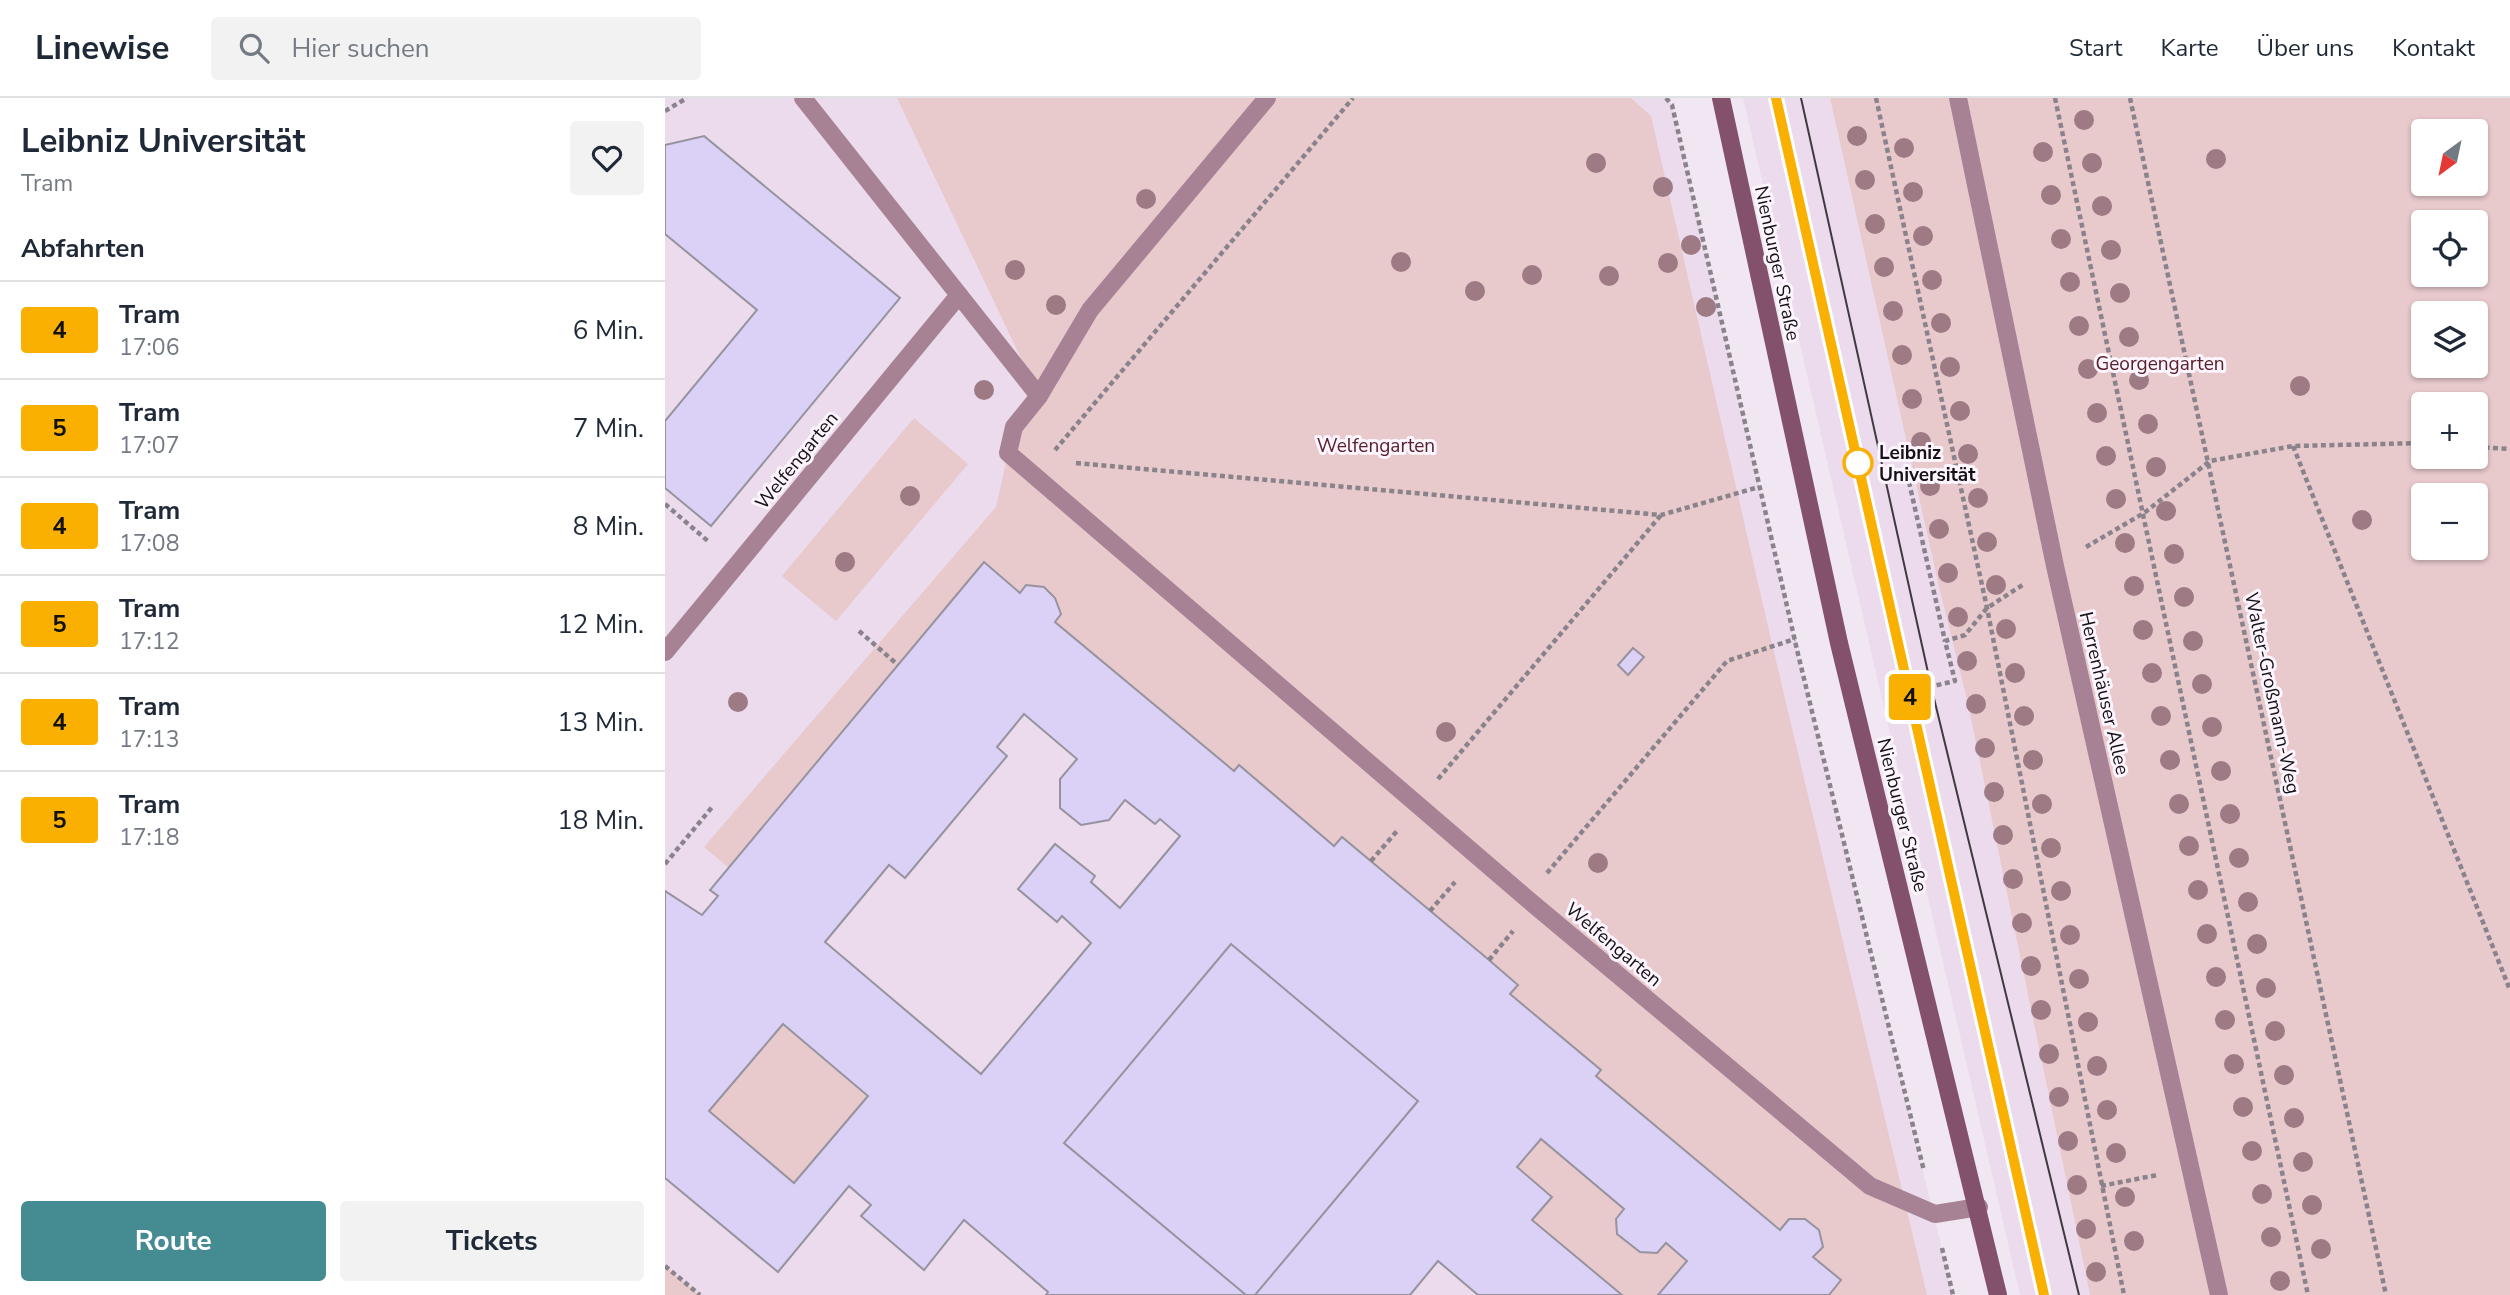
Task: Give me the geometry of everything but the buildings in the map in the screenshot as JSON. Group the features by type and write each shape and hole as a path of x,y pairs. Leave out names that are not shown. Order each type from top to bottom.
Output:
{"street":[{"path":"803,98 1039,396"},
{"name":"Welfengarten","path":"1267,98 1090,310 1039,396 1014,427 1007,453 1525,897 1870,1186 1935,1214"},
{"name":"Nienburger Straße","path":"1721,98 1839,643 1999,1295"},
{"name":"Herrenhäuser Allee","path":"1958,98 2055,566 2219,1295"},
{"name":"Welfengarten","path":"665,652 959,295"},
{"path":"1935,1214 1979,1207"}],"path":[{"path":"665,111 687,98"},
{"path":"1033,477 1353,98"},
{"path":"1665,98 1672,105 1759,487 1953,1295"},
{"path":"1876,98 1987,608 2124,1295"},
{"path":"2055,98 2308,1295"},
{"name":"Walter-Großmann-Weg","path":"2130,98 2210,461 2386,1295"},
{"path":"1945,641 1965,635 1987,608 2144,513 2210,461 2293,446 2411,443"},
{"path":"2293,446 2510,990"},
{"path":"2488,448 2510,449"},
{"path":"1046,461 1661,514 1759,487"},
{"path":"1886,684 1889,696 1955,681 1909,482"},
{"path":"665,505 737,565"},
{"path":"1417,804 1661,514"},
{"path":"859,631 898,664"},
{"path":"1525,897 1727,661 1795,639"},
{"path":"665,864 713,806"},
{"path":"1371,861 1397,831 1407,839"},
{"path":"1447,872 1466,888"},
{"path":"1430,911 1446,893"},
{"path":"1489,960 1515,929 1505,921"},
{"path":"2101,1186 2192,1167"},
{"path":"665,1266 700,1295"}],"shaded area":[{"path":"665,98 897,98 934,173 998,98 1666,98 1672,105 1798,654 1953,1295 700,1295 665,1266"},
{"path":"1743,98 1830,98 1939,587 1968,704 2090,1295 2020,1295"}],"green space":[{"name":"Welfengarten","path":"897,98 1631,98 1651,116 1772,644 1927,1295 1829,1295 1813,1257 1822,1247 1790,1219 1780,1230 1596,1076 1510,994 1518,984 1343,837 1334,846 1234,771 1055,622 1061,614 1056,601 1049,593 1026,585 1020,593 984,562 728,867 704,847 996,507 1014,427 1039,396"},
{"name":"Georgengarten","path":"1830,98 2510,98 2510,1295 2090,1295 1968,704 1939,587"},
{"path":"914,418 968,464 836,621 782,576"},
{"path":"783,1024 868,1096 794,1183 709,1111"},
{"path":"1541,1139 1624,1209 1617,1234 1640,1252 1657,1253 1666,1243 1687,1261 1658,1295 1622,1295 1532,1220 1552,1197 1517,1167"},
{"path":"665,1266 700,1295 665,1295"}],"tram line":[{"path":"1776,98 2044,1295"},
{"name":"4","path":"1776,98 2044,1295"},
{"path":"1801,98 1931,686 2079,1295"}],"place":[{"name":"Leibniz Universität","path":"1858,463"}]}
